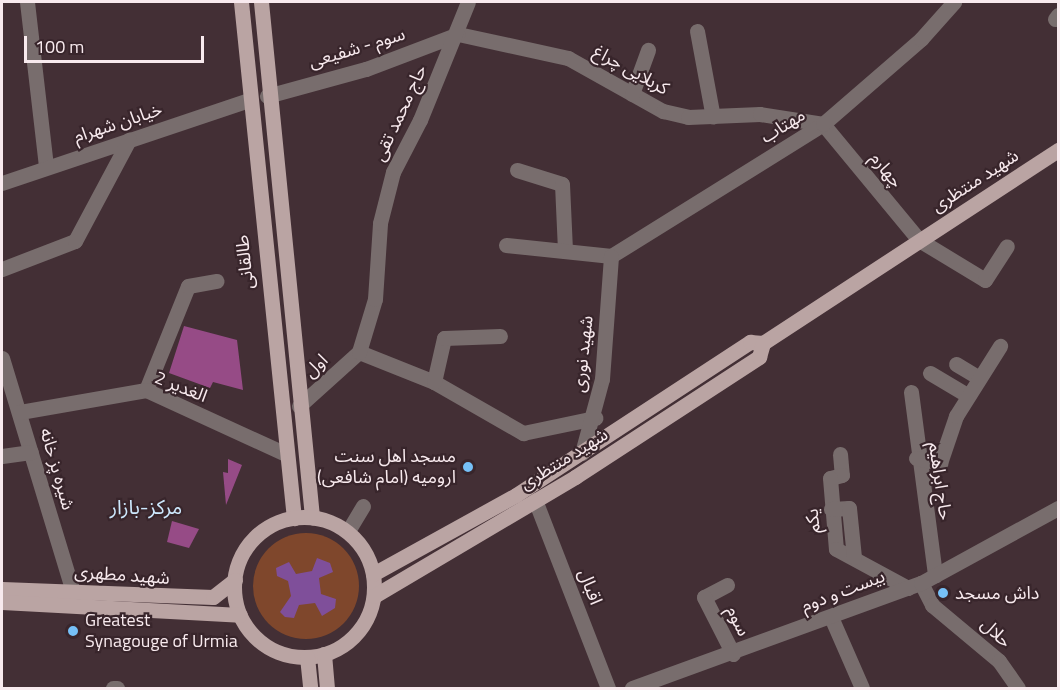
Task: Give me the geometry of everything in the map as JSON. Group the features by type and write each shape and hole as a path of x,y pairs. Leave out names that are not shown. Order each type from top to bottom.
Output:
{"main road":[{"name":"طالقانی","path":"241,2 248,100 294,518"},
{"path":"261,2 267,96 312,517"},
{"path":"248,100 267,96"},
{"name":"شهید منتظری","path":"373,574 565,464 750,342 763,343 1059,150"},
{"name":"شهید منتظری","path":"374,596 575,477 759,357 763,343"},
{"path":"565,464 573,468 575,477"},
{"path":"312,517 348,531 366,554 373,574 374,596 357,632 324,654 307,657 275,651 240,615 235,579 248,545 268,527 294,518 312,517"},
{"name":"شهید مطهری","path":"2,589 213,597 235,579"},
{"name":"شهید مطهری","path":"2,602 47,610 240,615"},
{"path":"324,654 327,688"},
{"path":"307,657 310,688"}],"street":[{"path":"27,2 46,167"},
{"name":"حاج محمد تقی","path":"359,352 375,299 381,223 393,172 458,34 468,2"},
{"name":"مهتاب","path":"611,256 823,124 921,39 954,2"},
{"path":"697,31 713,117"},
{"name":"سوم - شفیعی","path":"267,96 366,69 458,34"},
{"name":"کربلایی چراغ","path":"458,34 568,58 663,111 713,117 786,115 823,124"},
{"path":"632,94 648,50"},
{"name":"خیابان شهرام","path":"2,183 248,100"},
{"name":"چهارم","path":"823,124 919,240 985,280 1007,246"},
{"path":"2,269 75,241 129,140"},
{"path":"517,170 562,184 565,251"},
{"path":"506,245 611,256"},
{"name":"شهید نوری","path":"582,453 595,418 611,256"},
{"path":"146,390 188,286 217,281"},
{"path":"434,382 444,338 500,336"},
{"path":"916,458 940,463 967,395 1000,345"},
{"path":"359,352 434,382 523,433 595,418"},
{"name":"اول","path":"299,406 359,352"},
{"name":"شیره پز خانه","path":"2,358 73,591"},
{"path":"956,364 978,377"},
{"path":"930,373 967,395"},
{"name":"2 الغدیر","path":"20,412 146,390 286,454"},
{"name":"حاج ابراهیم","path":"911,392 921,582"},
{"path":"2,456 31,452"},
{"name":"یکم","path":"840,454 842,476 830,478 836,549 921,582"},
{"name":"اقبال","path":"535,501 608,688"},
{"path":"348,531 363,506"},
{"name":"بیست و دوم","path":"632,688 667,684 733,654 921,582 1059,508"},
{"name":"حلال","path":"921,582 932,604 999,662 1018,688"},
{"name":"سوم","path":"727,585 704,597 733,654"},
{"path":"831,616 862,688"}],"shaded area":[{"path":"306,533 326,537 343,549 355,566 359,586 355,606 343,623 326,635 306,639 286,635 269,623 257,606 253,586 257,566 269,549 286,537"},
{"path":"317,558 330,563 333,572 319,578 321,594 336,599 335,608 322,616 315,603 299,605 294,618 285,617 280,612 291,596 288,581 277,576 276,568 289,562 296,574 312,571"}],"building":[{"path":"184,326 237,340 243,390 213,382 210,388 169,373"},
{"path":"228,459 242,465 226,505 223,472 228,473"},
{"path":"172,521 199,529 189,548 167,542"}],"place":[{"name":"مسجد اهل سنت ارومیه (امام شافعی)","path":"468,467"},
{"name":"داش مسجد","path":"943,593"},
{"name":"Greatest Synagouge of Urmia","path":"73,631"}],"district":[{"name":"مرکز-بازار","path":"146,506"}]}
